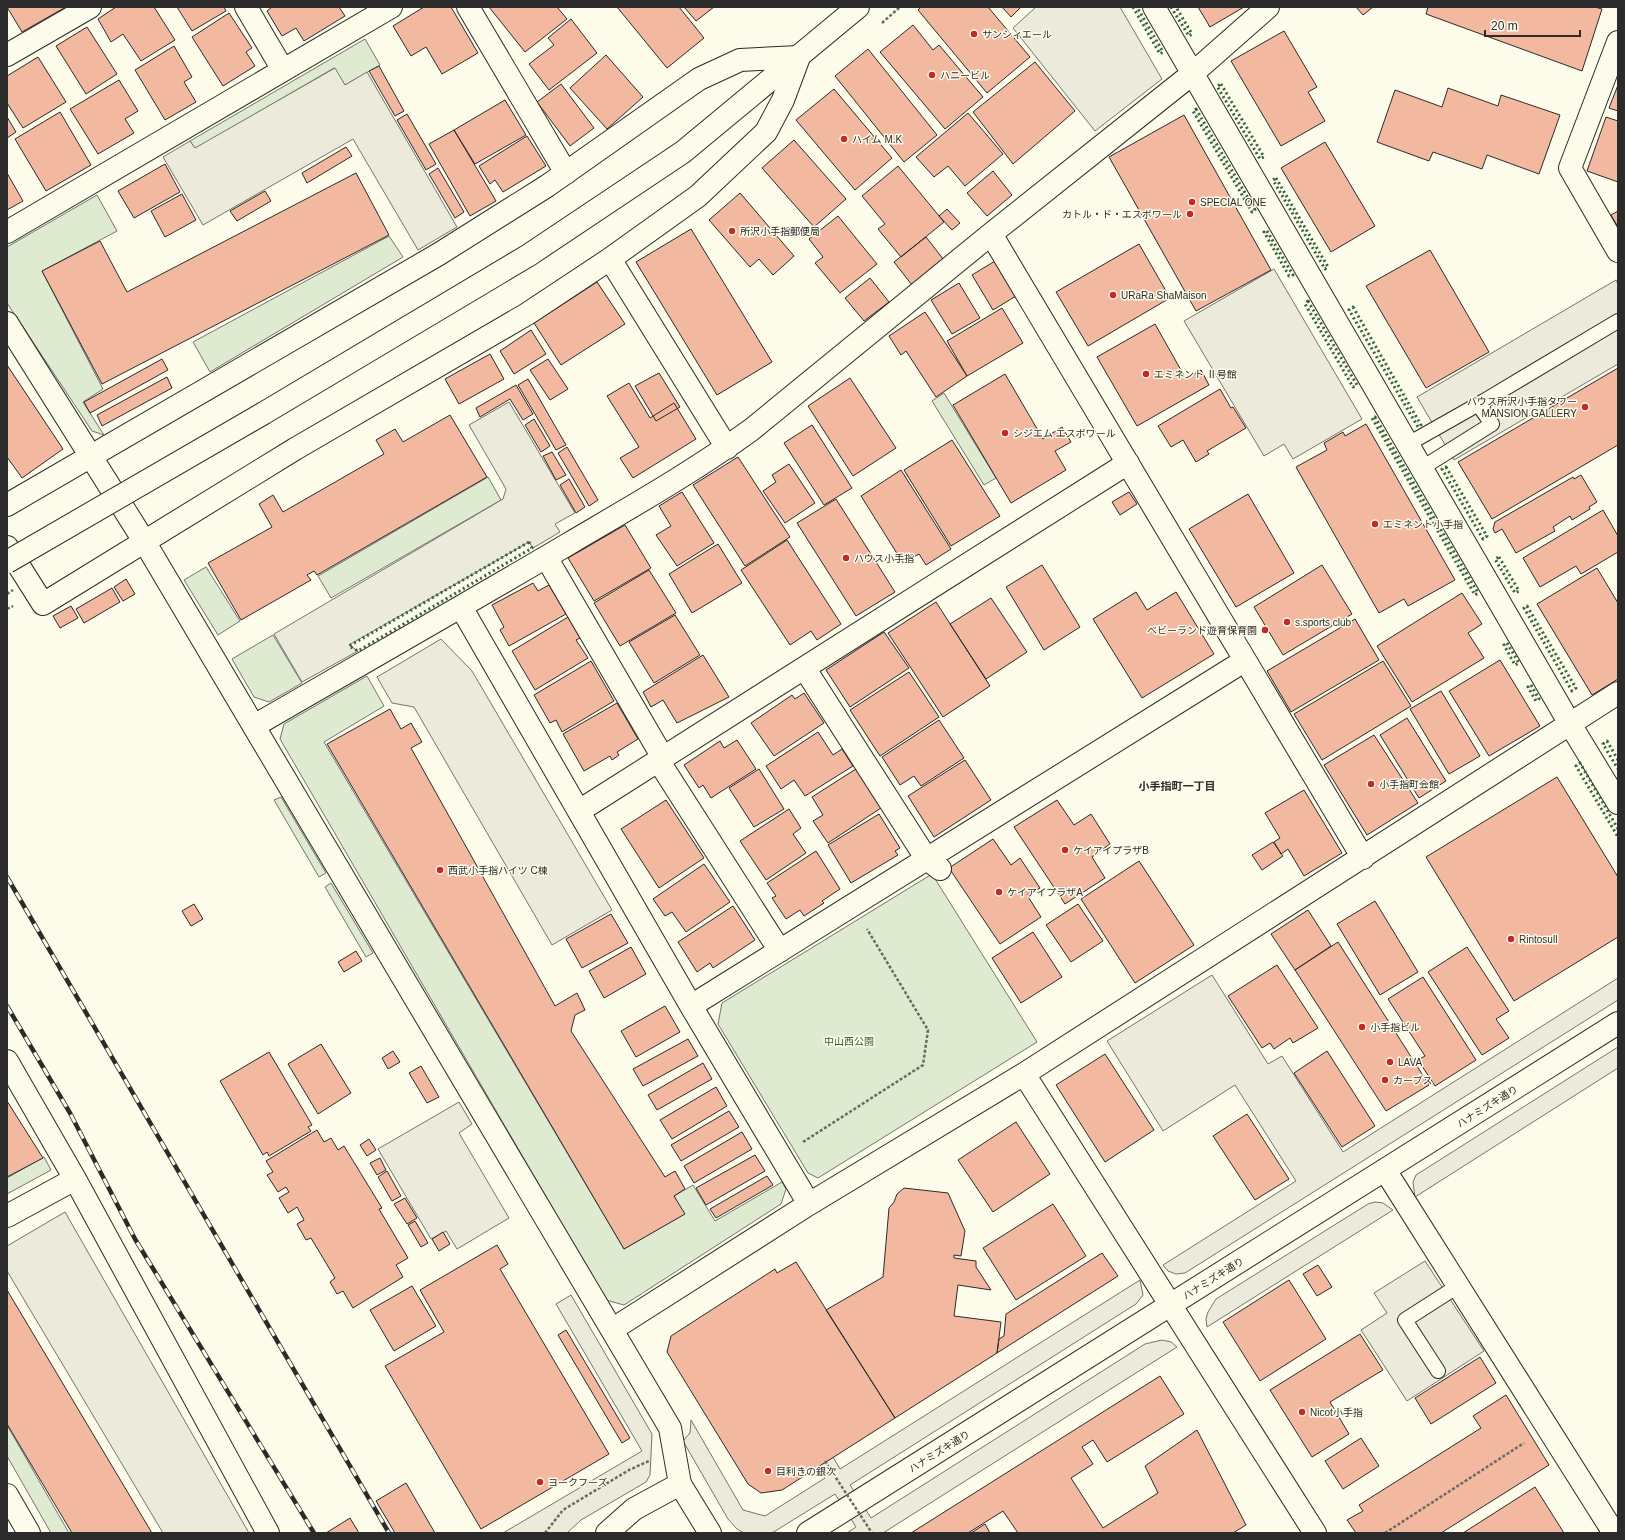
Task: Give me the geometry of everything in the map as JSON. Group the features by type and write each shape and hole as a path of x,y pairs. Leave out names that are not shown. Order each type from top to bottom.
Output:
{"street":[{"path":"7,55 90,7"},
{"path":"246,7 283,70"},
{"path":"7,232 391,7"},
{"path":"468,7 566,173"},
{"path":"7,562 264,413 529,255 683,152 858,7"},
{"path":"1154,7 1570,724 1618,803"},
{"path":"254,726 461,607 702,465 727,448 991,234 1192,74 1268,7"},
{"path":"1618,42 1570,168 1618,252"},
{"path":"7,505 438,254 548,186 699,79 740,60 799,57"},
{"path":"7,547 43,604 288,453 527,314 610,259 698,196 766,132 784,100 799,57"},
{"path":"991,234 1244,661 1363,858"},
{"path":"610,259 727,448"},
{"path":"7,323 92,456 144,541 613,1329 670,1428 680,1484 710,1533"},
{"path":"579,811 660,758 805,669 1128,463"},
{"path":"546,557 660,758 780,951"},
{"path":"461,607 692,1006 809,1204"},
{"path":"692,1006 852,905 933,864 1244,661"},
{"path":"805,669 933,864"},
{"path":"613,1329 809,1204 1024,1074 1363,858 1618,693"},
{"name":"ハナミズキ通り","path":"808,1533 1618,1023"},
{"path":"7,1061 75,1179 268,1533"},
{"path":"1024,1074 1315,1533"},
{"path":"1385,1170 1614,1533"},
{"path":"7,1216 75,1179"},
{"path":"608,1533 634,1509 680,1484"},
{"path":"7,1495 29,1533"}],"lane":[{"path":"1408,444 1618,322"},
{"path":"1422,468 1492,424 1482,410 1484,401"},
{"path":"1438,1371 1405,1320 1458,1286"}],"path":[{"path":"799,1144 923,1065 928,1030 852,905"},
{"path":"1386,1533 1548,1428"},
{"path":"545,1533 563,1510 629,1470 651,1460"},
{"path":"825,1461 872,1533"}],"green space":[{"path":"365,39 380,65 345,85 334,68 195,149 190,141"},
{"path":"97,195 117,231 42,271 103,389 83,402 104,435 92,431 7,303 7,247"},
{"path":"389,236 403,257 210,372 193,342"},
{"path":"944,393 996,478 984,485 932,401"},
{"path":"488,477 501,500 331,598 318,576"},
{"path":"206,567 240,621 218,635 184,580"},
{"path":"273,635 302,683 269,702 254,697 232,659"},
{"path":"367,676 384,706 324,742 624,1249 684,1214 674,1196 693,1185 715,1221 782,1182 786,1189 781,1204 624,1305 606,1300 280,739 284,724"},
{"path":"281,797 326,873 319,877 274,800"},
{"name":"中山西公園","path":"932,874 1037,1042 818,1178 808,1173 718,1024 722,1003"},
{"path":"331,883 373,953 366,957 325,887"},
{"path":"44,1157 51,1170 7,1194 7,1178"},
{"path":"7,1425 69,1533 51,1533 7,1456"}],"shaded area":[{"path":"1036,7 1120,7 1162,79 1095,131 1013,28"},
{"path":"335,68 345,85 367,72 457,227 418,250 353,139 203,225 163,157 190,141 195,148"},
{"path":"1274,269 1362,419 1293,459 1284,444 1264,456 1184,321"},
{"path":"1616,280 1618,284 1618,364 1454,460 1417,397"},
{"path":"509,402 575,513 555,524 560,532 533,548 529,542 349,645 358,651 302,682 274,634 503,499 506,489 469,425"},
{"path":"441,639 472,671 612,910 552,945 414,707 392,703 377,677"},
{"path":"1212,975 1268,1064 1282,1056 1343,1152 1618,978 1618,1000 1185,1273 1176,1274 1168,1271 1163,1265 1296,1181 1235,1085 1163,1131 1107,1041"},
{"path":"1618,1047 1618,1068 1415,1197 1413,1182 1416,1175"},
{"path":"459,1102 472,1124 459,1133 509,1218 457,1249 446,1231 431,1239 378,1149"},
{"path":"1375,1202 1383,1203 1393,1210 1207,1327 1206,1319 1208,1312 1216,1299 1368,1204"},
{"path":"65,1212 249,1533 163,1533 7,1271 7,1246"},
{"path":"1425,1261 1484,1351 1407,1401 1361,1330 1387,1313 1374,1293"},
{"path":"1140,1280 1143,1295 1136,1304 850,1485 871,1518 1145,1344 1162,1340 1171,1342 1177,1347 883,1533 847,1533 856,1527 835,1494 772,1533 744,1533 737,1529 728,1519 683,1441 690,1433 691,1420 743,1510 765,1516 825,1478 818,1467 833,1457 840,1469"},
{"path":"571,1295 652,1434 650,1475 646,1482 581,1520 567,1533 503,1533 642,1451 556,1304"}],"building":[{"path":"7,7 63,7 64,8 22,32"},
{"path":"116,7 154,7 175,40 141,61 123,34 111,42 98,19"},
{"path":"177,7 224,7 226,11 192,31"},
{"path":"272,7 339,7 345,16 304,41 296,28 282,36 267,11"},
{"path":"424,7 451,7 478,53 442,74 426,47 411,56 393,26"},
{"path":"489,7 557,7 567,19 525,52"},
{"path":"617,7 679,7 704,38 667,68"},
{"path":"684,7 714,7 696,21"},
{"name":"サンシィエール","path":"921,7 988,7 1030,57 987,93 918,10"},
{"path":"1002,7 1021,7 1011,17"},
{"path":"1198,7 1244,7 1210,27"},
{"path":"1356,7 1373,7 1363,15"},
{"path":"1428,7 1595,7 1602,9 1582,71 1426,14"},
{"path":"229,13 252,48 246,52 255,66 223,86 192,37"},
{"path":"571,19 597,53 549,90 529,64 554,45 548,38"},
{"name":"ハニービル","path":"913,25 933,50 939,45 983,97 945,129 880,52"},
{"path":"87,27 117,74 86,94 56,46"},
{"path":"1284,31 1317,87 1308,92 1325,121 1281,146 1231,61"},
{"path":"174,46 192,77 184,82 196,102 165,120 135,70"},
{"path":"868,49 937,135 904,162 835,76"},
{"path":"606,55 643,97 607,129 570,88"},
{"path":"38,57 66,102 23,128 7,103 7,76"},
{"path":"1035,62 1075,111 1013,164 973,112"},
{"path":"379,66 404,111 395,116 369,71"},
{"path":"119,80 138,111 125,119 134,133 98,154 70,109"},
{"path":"561,84 594,128 570,146 537,102"},
{"path":"1618,85 1618,111 1609,108"},
{"path":"1448,88 1498,106 1501,95 1560,115 1539,174 1487,155 1482,169 1433,152 1429,161 1377,142 1395,90 1442,107"},
{"name":"ハイム M.K","path":"834,89 892,158 855,190 796,120"},
{"path":"505,100 526,135 475,164 454,130"},
{"path":"60,112 91,165 46,191 15,139"},
{"path":"968,113 1003,154 965,186 948,166 934,177 916,157"},
{"path":"407,114 436,164 426,170 397,120"},
{"name":"カトル・ド・エスポワール","path":"1184,115 1271,270 1196,311 1109,157"},
{"path":"7,117 16,132 7,138"},
{"path":"1606,117 1618,121 1618,182 1587,171"},
{"path":"454,130 496,201 470,216 429,144"},
{"path":"527,136 546,166 503,192 495,180 490,184 479,166"},
{"path":"794,140 846,199 814,227 762,168"},
{"path":"1325,142 1375,226 1331,252 1281,168"},
{"path":"346,147 352,156 307,183 302,173"},
{"path":"165,164 180,192 134,218 118,191"},
{"path":"898,166 944,222 901,257 878,229 885,224 862,196"},
{"path":"438,168 464,212 455,218 429,174"},
{"path":"993,171 1012,195 987,216 967,193"},
{"path":"7,173 23,201 7,210"},
{"path":"356,173 389,235 102,384 42,271 100,241 127,292"},
{"path":"265,191 271,201 237,221 230,211"},
{"path":"740,193 794,256 773,275 759,259 750,267 709,220"},
{"path":"182,194 196,220 165,237 151,211"},
{"path":"947,209 960,223 952,230 939,216"},
{"path":"1618,211 1618,227 1611,215"},
{"path":"838,216 877,264 840,293 815,263 823,257 809,239"},
{"path":"691,229 772,362 717,395 636,262"},
{"path":"926,237 944,260 912,285 894,262"},
{"name":"URaRa ShaMaison","path":"1139,244 1170,298 1088,346 1056,292"},
{"path":"1430,250 1489,352 1426,388 1366,286"},
{"path":"995,261 1016,296 993,310 972,275"},
{"path":"870,278 889,302 864,321 845,298"},
{"path":"597,282 625,324 561,365 534,323"},
{"path":"959,283 980,318 952,334 931,300"},
{"path":"1002,308 1023,343 967,376 947,341"},
{"path":"925,312 967,376 936,397 906,351 901,355 889,336"},
{"name":"エミネント Ⅱ号館","path":"1155,324 1186,379 1201,370 1209,385 1137,426 1097,357"},
{"path":"531,330 546,354 514,374 500,351"},
{"path":"490,354 504,379 459,404 445,379"},
{"path":"162,359 168,370 90,413 84,402"},
{"path":"548,359 568,389 550,400 530,370"},
{"path":"7,365 63,449 22,478 7,457"},
{"name":"バウス所沢小手指タワー MANSION GALLERY","path":"1618,368 1618,445 1492,519 1458,462"},
{"path":"659,373 680,407 656,421 635,386"},
{"name":"シジエム エスポワール","path":"1005,374 1043,439 1062,427 1071,442 1055,451 1066,470 1011,503 953,405"},
{"path":"167,377 172,388 102,426 97,415"},
{"path":"850,378 896,448 853,476 808,406"},
{"path":"528,379 566,445 556,450 518,385"},
{"path":"629,383 650,418 674,403 696,439 633,478 620,458 639,447 607,396"},
{"path":"516,385 533,414 523,420 510,399 480,417 476,408"},
{"path":"1220,389 1231,408 1233,407 1246,428 1207,451 1209,454 1196,462 1183,440 1171,447 1158,426"},
{"path":"450,415 487,477 317,575 314,571 307,575 311,580 241,620 208,563 272,527 259,504 273,495 283,512 384,454 376,440 395,429 403,442"},
{"path":"534,419 550,446 541,452 525,425"},
{"name":"エミネント小手指","path":"1366,424 1455,580 1408,606 1404,599 1379,613 1296,467 1327,450 1324,443 1343,432 1345,436"},
{"path":"812,425 852,488 824,505 784,443"},
{"path":"952,440 1000,516 951,546 904,470"},
{"path":"567,447 598,500 589,506 558,453"},
{"path":"552,452 566,475 556,480 543,456"},
{"path":"738,457 790,537 745,566 693,485"},
{"path":"789,464 815,503 785,523 763,491 776,482 772,475"},
{"path":"901,470 951,549 926,565 919,554 903,563 861,496"},
{"path":"1581,475 1597,502 1589,507 1590,509 1572,520 1570,516 1553,527 1555,531 1516,553 1502,529 1495,533 1493,529 1495,522 1573,477 1574,479"},
{"path":"569,479 585,507 576,513 560,485"},
{"path":"682,492 714,543 677,566 656,535 671,526 659,506"},
{"path":"1129,492 1137,504 1120,515 1112,502"},
{"path":"1248,494 1294,573 1236,607 1189,529"},
{"name":"ハウス小手指","path":"836,499 895,592 856,616 797,523"},
{"path":"1603,510 1618,536 1618,552 1581,574 1576,566 1540,587 1523,558"},
{"path":"625,525 651,568 594,601 568,558"},
{"path":"787,540 841,624 817,640 811,631 790,645 741,570"},
{"path":"718,544 742,583 692,613 669,574"},
{"path":"1042,565 1080,627 1044,650 1006,587"},
{"path":"1322,565 1352,614 1283,655 1254,607"},
{"path":"1597,568 1618,603 1618,679 1592,695 1537,604"},
{"path":"649,570 676,613 620,646 594,603"},
{"path":"126,579 135,594 123,601 114,587"},
{"path":"533,583 538,591 549,585 566,614 509,646 500,630 504,627 492,605"},
{"path":"112,588 120,602 84,623 76,609"},
{"path":"1136,592 1147,610 1176,592 1214,654 1142,698 1093,619"},
{"path":"1462,593 1482,624 1468,633 1484,658 1412,702 1377,646"},
{"path":"991,598 1027,652 986,679 950,624"},
{"path":"936,602 990,686 943,717 888,633"},
{"path":"71,606 78,618 60,628 53,616"},
{"path":"675,615 700,655 654,683 629,642"},
{"path":"568,617 580,638 576,640 588,658 535,690 512,651"},
{"path":"1355,619 1379,660 1291,712 1267,671"},
{"path":"884,632 909,668 850,707 826,670"},
{"path":"703,655 729,697 677,723 663,700 651,707 643,692"},
{"path":"1500,660 1540,726 1489,756 1449,691"},
{"path":"591,661 614,701 562,732 556,720 550,723 534,695"},
{"path":"1383,661 1411,706 1322,760 1294,714"},
{"path":"909,672 939,717 880,756 850,710"},
{"path":"1441,691 1480,756 1449,774 1410,709"},
{"path":"804,693 824,723 774,756 751,723 792,695 795,699"},
{"path":"617,703 638,739 617,752 619,755 612,760 610,756 584,771 563,734"},
{"name":"西武小手指ハイツ C棟","path":"390,709 401,729 411,723 422,742 411,748 555,1006 577,993 585,1010 575,1015 571,1031 665,1177 675,1171 685,1189 674,1196 685,1214 624,1249 327,744"},
{"path":"1407,718 1446,781 1419,798 1380,735"},
{"path":"939,720 964,758 921,786 914,776 900,785 882,757"},
{"path":"818,732 833,755 842,749 853,766 805,796 794,780 781,789 766,766"},
{"name":"小手指町会館","path":"1374,735 1418,803 1367,835 1324,765"},
{"path":"737,740 756,769 711,798 703,785 699,788 684,765 720,741 724,748"},
{"path":"965,760 991,800 934,837 908,796"},
{"path":"759,769 784,809 754,827 729,788"},
{"path":"856,769 881,808 828,843 813,821 823,815 812,797"},
{"path":"1557,777 1618,877 1618,937 1514,1001 1426,857"},
{"path":"1304,790 1342,853 1304,876 1288,849 1281,854 1274,842 1280,838 1265,813"},
{"path":"666,800 704,858 659,888 621,829"},
{"name":"ケイアイプラザB","path":"1057,800 1074,825 1091,814 1110,844 1092,857 1105,878 1065,904 1014,827"},
{"path":"789,809 801,828 793,834 806,853 766,880 740,841"},
{"path":"879,814 900,848 895,851 898,855 851,883 828,845"},
{"name":"ケイアイプラザA","path":"993,839 1011,865 1020,858 1040,888 1027,895 1041,917 1000,944 949,868"},
{"path":"1273,842 1283,856 1262,870 1252,855"},
{"path":"816,851 840,889 822,901 824,903 804,916 800,910 786,919 772,898 776,896 767,883"},
{"path":"1139,861 1194,945 1135,983 1081,899"},
{"path":"704,864 730,902 686,932 672,912 665,916 653,899"},
{"path":"1375,901 1418,972 1380,995 1337,924"},
{"path":"194,904 203,919 191,926 182,911"},
{"path":"1078,904 1103,941 1071,962 1046,925"},
{"path":"733,906 755,940 713,968 710,963 697,972 678,942"},
{"path":"1308,910 1331,946 1295,970 1271,934"},
{"path":"611,914 628,943 582,968 566,939"},
{"path":"1033,932 1062,977 1021,1003 992,958"},
{"name":"小手指ビル","path":"1338,942 1429,1085 1386,1111 1295,970"},
{"path":"631,947 646,974 604,998 589,971"},
{"path":"1467,947 1509,1011 1496,1019 1509,1038 1482,1055 1428,972"},
{"path":"356,951 362,961 344,972 338,962"},
{"path":"1277,965 1318,1028 1293,1043 1290,1038 1274,1049 1270,1043 1262,1048 1228,996"},
{"path":"1423,977 1476,1060 1435,1086 1418,1060 1425,1056 1388,999"},
{"path":"665,1006 680,1032 636,1057 621,1031"},
{"path":"688,1039 698,1056 643,1086 633,1069"},
{"path":"321,1044 351,1093 318,1114 288,1064"},
{"path":"393,1051 400,1062 388,1069 382,1058"},
{"path":"1327,1051 1375,1126 1342,1147 1294,1073"},
{"path":"269,1052 312,1125 308,1127 311,1131 269,1156 267,1152 263,1155 220,1081"},
{"path":"1105,1054 1154,1130 1105,1162 1056,1085"},
{"path":"703,1063 712,1079 657,1110 648,1095"},
{"path":"421,1066 439,1097 427,1103 409,1073"},
{"path":"716,1087 727,1106 672,1139 660,1120"},
{"path":"7,1101 43,1158 7,1177"},
{"path":"729,1111 739,1127 681,1161 671,1145"},
{"path":"1247,1114 1289,1179 1255,1200 1213,1136"},
{"path":"1016,1122 1050,1174 993,1212 958,1160"},
{"path":"317,1130 324,1142 331,1138 338,1150 344,1146 382,1208 379,1209 408,1258 396,1265 403,1277 353,1308 343,1291 337,1294 330,1282 335,1278 311,1238 306,1240 297,1224 304,1220 297,1207 288,1213 279,1198 289,1192 286,1187 278,1192 267,1175 273,1172 266,1161"},
{"path":"742,1132 752,1149 694,1183 684,1166"},
{"path":"369,1139 376,1150 367,1156 360,1145"},
{"path":"755,1155 765,1171 706,1205 696,1188"},
{"path":"380,1158 386,1170 377,1175 370,1163"},
{"path":"387,1171 401,1196 392,1201 378,1177"},
{"path":"767,1176 773,1185 716,1218 710,1209"},
{"path":"904,1188 948,1193 965,1231 961,1256 954,1255 954,1258 976,1261 976,1267 991,1290 958,1285 954,1316 1001,1322 997,1353 895,1418 826,1310 883,1277 889,1208 894,1202 897,1194"},
{"path":"405,1198 417,1218 407,1224 394,1204"},
{"path":"1053,1204 1086,1256 1016,1300 983,1248"},
{"path":"415,1221 428,1243 421,1247 408,1225"},
{"path":"443,1232 450,1244 439,1251 432,1239"},
{"path":"497,1245 508,1264 500,1269 609,1454 481,1529 385,1366 444,1332 420,1290"},
{"path":"1102,1253 1118,1276 997,1353 999,1339 1004,1336 1006,1314"},
{"path":"796,1262 895,1418 782,1490 761,1493 748,1484 667,1352 671,1336 775,1269 777,1273"},
{"path":"1318,1265 1332,1287 1317,1296 1303,1274"},
{"path":"1289,1280 1326,1339 1260,1381 1223,1322"},
{"path":"412,1286 436,1326 394,1351 370,1310"},
{"path":"7,1290 152,1533 72,1533 7,1424"},
{"path":"566,1330 630,1438 622,1443 558,1335"},
{"path":"1360,1334 1383,1370 1330,1402 1349,1434 1312,1457 1270,1390"},
{"path":"1480,1357 1496,1383 1431,1424 1415,1398"},
{"path":"1160,1376 1184,1414 1107,1462 1093,1440 1082,1447 1093,1464 1071,1478 1103,1528 1158,1493 1145,1466 1197,1430 1246,1525 1233,1533 1018,1533 1003,1511 968,1533 911,1533"},
{"path":"1506,1395 1549,1465 1441,1533 1356,1533 1347,1520 1363,1511 1359,1505 1481,1428 1473,1416"},
{"path":"1361,1438 1379,1466 1343,1489 1325,1461"},
{"path":"406,1483 435,1533 395,1533 376,1501"},
{"path":"1535,1487 1564,1533 1463,1533"},
{"path":"350,1518 359,1533 326,1533"},
{"path":"985,1524 990,1533 971,1533"}],"railway":[{"path":"7,877 389,1533"},
{"path":"7,1006 70,1113 135,1239 314,1533"}],"hedge":[{"path":"1133,7 1160,54 1163,52 1137,7"},
{"path":"1171,7 1189,36 1192,34 1176,7"},
{"path":"1221,84 1264,157 1260,159 1217,86 1221,84"},
{"path":"1196,109 1255,210 1252,212 1193,111 1196,109"},
{"path":"1276,178 1328,267 1325,269 1273,180 1276,178"},
{"path":"1267,231 1293,275 1289,276 1264,232 1267,231"},
{"path":"1308,301 1357,385 1353,387 1305,304 1308,301"},
{"path":"1353,307 1421,425 1418,427 1349,310 1353,307"},
{"path":"1375,417 1478,593 1475,595 1372,418 1375,417"},
{"path":"1446,467 1487,536 1483,539 1442,469 1446,467"},
{"path":"529,542 532,548 358,651 349,646 529,542"},
{"path":"1499,557 1519,591 1515,593 1495,559 1499,557"},
{"path":"1527,606 1576,688 1572,691 1524,608 1527,606"},
{"path":"1507,643 1519,663 1515,665 1504,645 1507,643"},
{"path":"1531,685 1539,699 1536,701 1528,687 1531,685"},
{"path":"1618,760 1607,741 1603,744 1618,769"},
{"path":"1618,829 1580,763 1576,766 1618,837"}],"place":[{"name":"サンシィエール","path":"974,34"},
{"name":"ハニービル","path":"932,75"},
{"name":"ハイム M.K","path":"844,139"},
{"name":"SPECIAL ONE","path":"1192,202"},
{"name":"カトル・ド・エスポワール","path":"1190,214"},
{"name":"所沢小手指郵便局","path":"732,231"},
{"name":"URaRa ShaMaison","path":"1113,295"},
{"name":"エミネント Ⅱ号館","path":"1146,374"},
{"name":"バウス所沢小手指タワー MANSION GALLERY","path":"1585,407"},
{"name":"シジエム エスポワール","path":"1005,433"},
{"name":"エミネント小手指","path":"1375,524"},
{"name":"ハウス小手指","path":"846,558"},
{"name":"s.sports club","path":"1287,622"},
{"name":"ベビーランド遊育保育園","path":"1265,630"},
{"name":"小手指町会館","path":"1371,784"},
{"name":"ケイアイプラザB","path":"1065,850"},
{"name":"西武小手指ハイツ C棟","path":"440,870"},
{"name":"ケイアイプラザA","path":"999,892"},
{"name":"Rintosull","path":"1511,939"},
{"name":"小手指ビル","path":"1362,1027"},
{"name":"LAVA","path":"1390,1062"},
{"name":"カーブス","path":"1385,1080"},
{"name":"Nicot小手指","path":"1302,1412"},
{"name":"目利きの銀次","path":"768,1471"},
{"name":"ヨークフーズ","path":"540,1482"}],"district":[{"name":"小手指町一丁目","path":"1177,786"}]}
